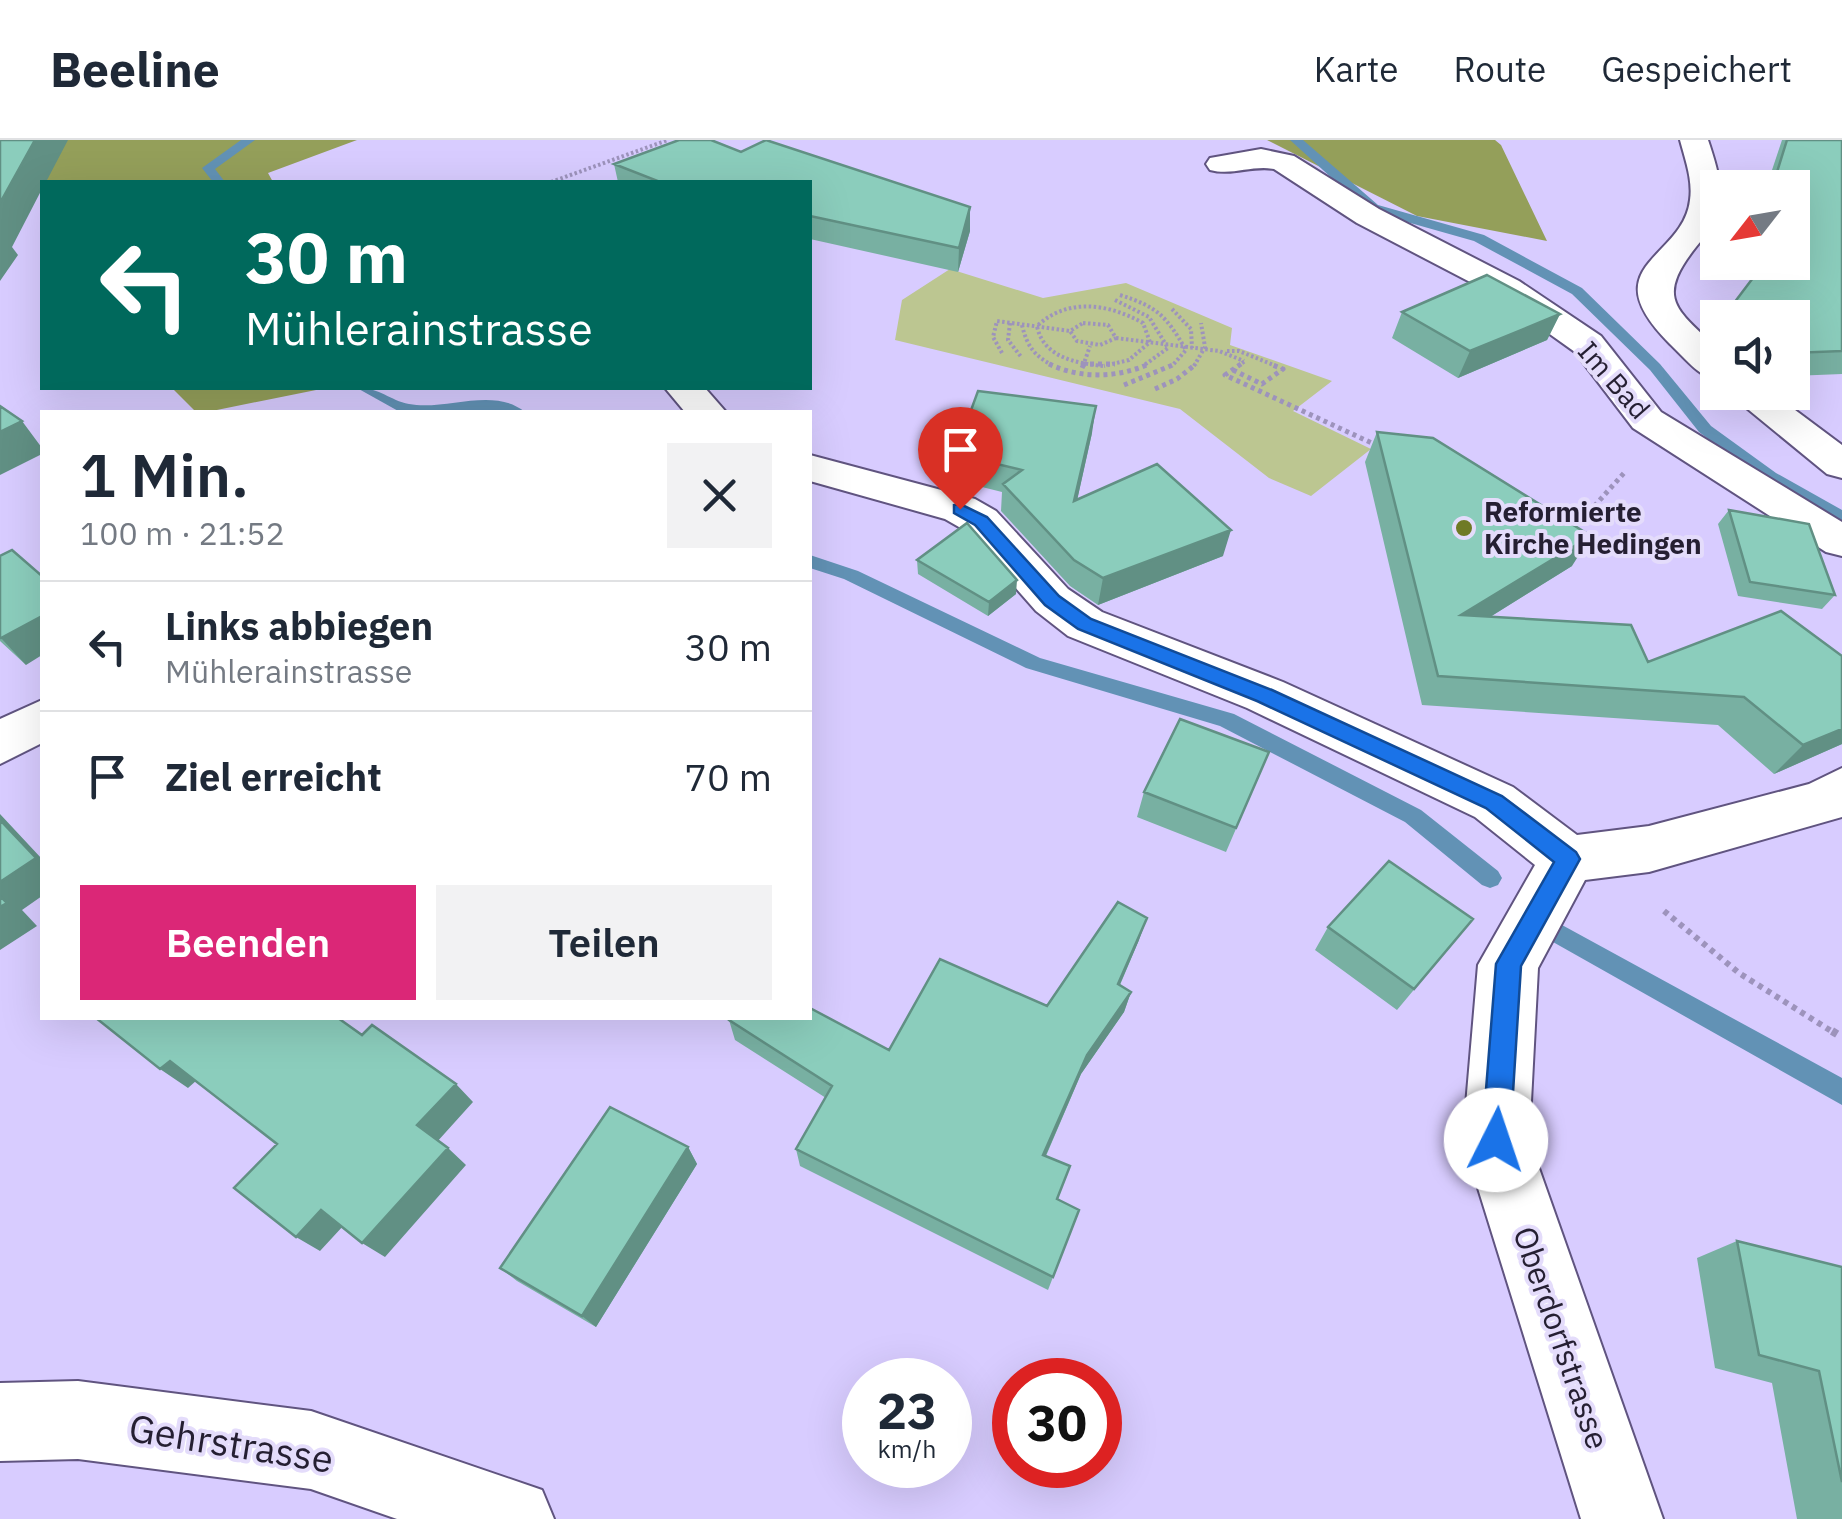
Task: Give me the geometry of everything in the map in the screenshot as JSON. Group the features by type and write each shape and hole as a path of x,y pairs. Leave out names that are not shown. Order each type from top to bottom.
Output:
{"street":[{"path":"1694,140 1704,173 1706,204 1695,227 1658,273 1656,298 1668,321 1700,352"},
{"name":"Im Bad","path":"1221,164 1261,158 1283,162 1368,216 1507,288 1588,344 1646,420 1842,542"},
{"path":"686,390 704,410"},
{"path":"1770,410 1842,464"},
{"path":"812,469 960,509 981,521 1052,600 1084,624 1264,696 1494,802 1568,859 1649,848 1825,801 1842,790"},
{"path":"0,744 40,720"},
{"name":"Oberdorfstrasse","path":"1568,859 1508,964 1496,1140 1622,1519"},
{"name":"Gehrstrasse","path":"0,1422 78,1420 311,1450 513,1519"}],"path":[{"path":"557,180 668,140"},
{"path":"1120,295 1145,303 1167,317 1186,350 1171,368 1124,385"},
{"path":"1022,325 1022,340 1033,354 1081,374 1111,376 1139,370 1160,359 1168,348 1156,321 1115,300"},
{"path":"1102,306 1143,323 1150,342 1142,353 1128,361 1083,364 1045,350 1036,338 1036,327 1054,311 1102,306"},
{"path":"1096,322 1102,306"},
{"path":"1172,309 1190,329 1192,348"},
{"path":"1002,353 993,329 996,322 1070,332 1082,322 1096,322 1108,325 1116,338"},
{"path":"1010,323 1008,340 1022,358"},
{"path":"1154,390 1189,372 1205,349 1201,323"},
{"path":"1070,332 1072,338 1090,346 1110,343 1116,338 1239,351 1283,369 1262,384 1232,370"},
{"path":"1081,374 1090,346"},
{"path":"1219,351 1246,361 1225,375 1388,451"},
{"path":"1564,539 1599,503"},
{"path":"1711,950 1738,973 1842,1037"}],"green space":[{"path":"357,140 268,173 272,180 40,180 0,142"},
{"path":"1267,140 1495,140 1501,145 1547,241 1417,216"},
{"path":"950,269 1043,298 1126,283 1232,328 1230,345 1332,381 1293,411 1371,449 1311,496 1269,478 1180,409 895,340 902,300"},
{"path":"174,390 316,390 217,410 194,410"}],"building":[{"path":"0,140 35,140 0,203"},
{"path":"679,140 711,140 741,152 766,140 970,207 959,248 812,216 812,180 655,180 614,164"},
{"path":"1787,140 1842,140 1842,351 1810,352 1810,300 1736,300 1751,280 1810,280 1810,170 1778,170"},
{"path":"1487,275 1560,314 1470,351 1402,312"},
{"path":"978,391 1096,406 1074,501 1157,464 1231,530 1103,578 1074,560 1003,484 1022,470 955,454"},
{"path":"0,406 22,421 0,432"},
{"path":"1377,432 1433,438 1591,536 1461,615 1631,625 1648,662 1781,611 1842,656 1842,729 1803,745 1744,697 1438,676"},
{"path":"1729,510 1809,524 1835,595 1750,582"},
{"path":"967,523 1017,580 989,602 917,560"},
{"path":"12,550 40,574 40,617 1,638 0,637 0,556"},
{"path":"1180,719 1269,752 1236,828 1144,792"},
{"path":"0,820 36,858 0,882"},
{"path":"1389,861 1473,919 1414,989 1328,927"},
{"path":"1118,902 1147,918 1118,984 1131,992 1087,1055 1043,1155 1070,1166 1057,1199 1079,1210 1053,1277 796,1149 832,1086 729,1020 812,1020 812,1009 889,1050 940,959 1047,1006"},
{"path":"99,1020 341,1020 362,1035 372,1025 456,1084 417,1125 448,1148 362,1243 321,1210 296,1237 234,1188 277,1144 170,1061 160,1069"},
{"path":"610,1107 688,1147 582,1316 500,1268"},
{"path":"1737,1241 1842,1267 1842,1482 1819,1371 1759,1355"}],"waterway":[{"path":"217,180 208,168 249,140"},
{"path":"1296,140 1373,208 1479,238 1577,291 1655,367 1705,429 1770,477 1842,518"},
{"path":"369,390 405,409 499,405 512,410"},
{"path":"812,562 851,575 1033,663 1227,720 1413,816 1490,878"},
{"path":"1562,935 1842,1092"}],"place":[{"name":"Reformierte Kirche Hedingen","path":"1464,528"}],"route":[{"path":"960,509 981,521 1052,600 1084,624 1264,696 1494,802 1568,859 1508,964 1496,1140"}]}
